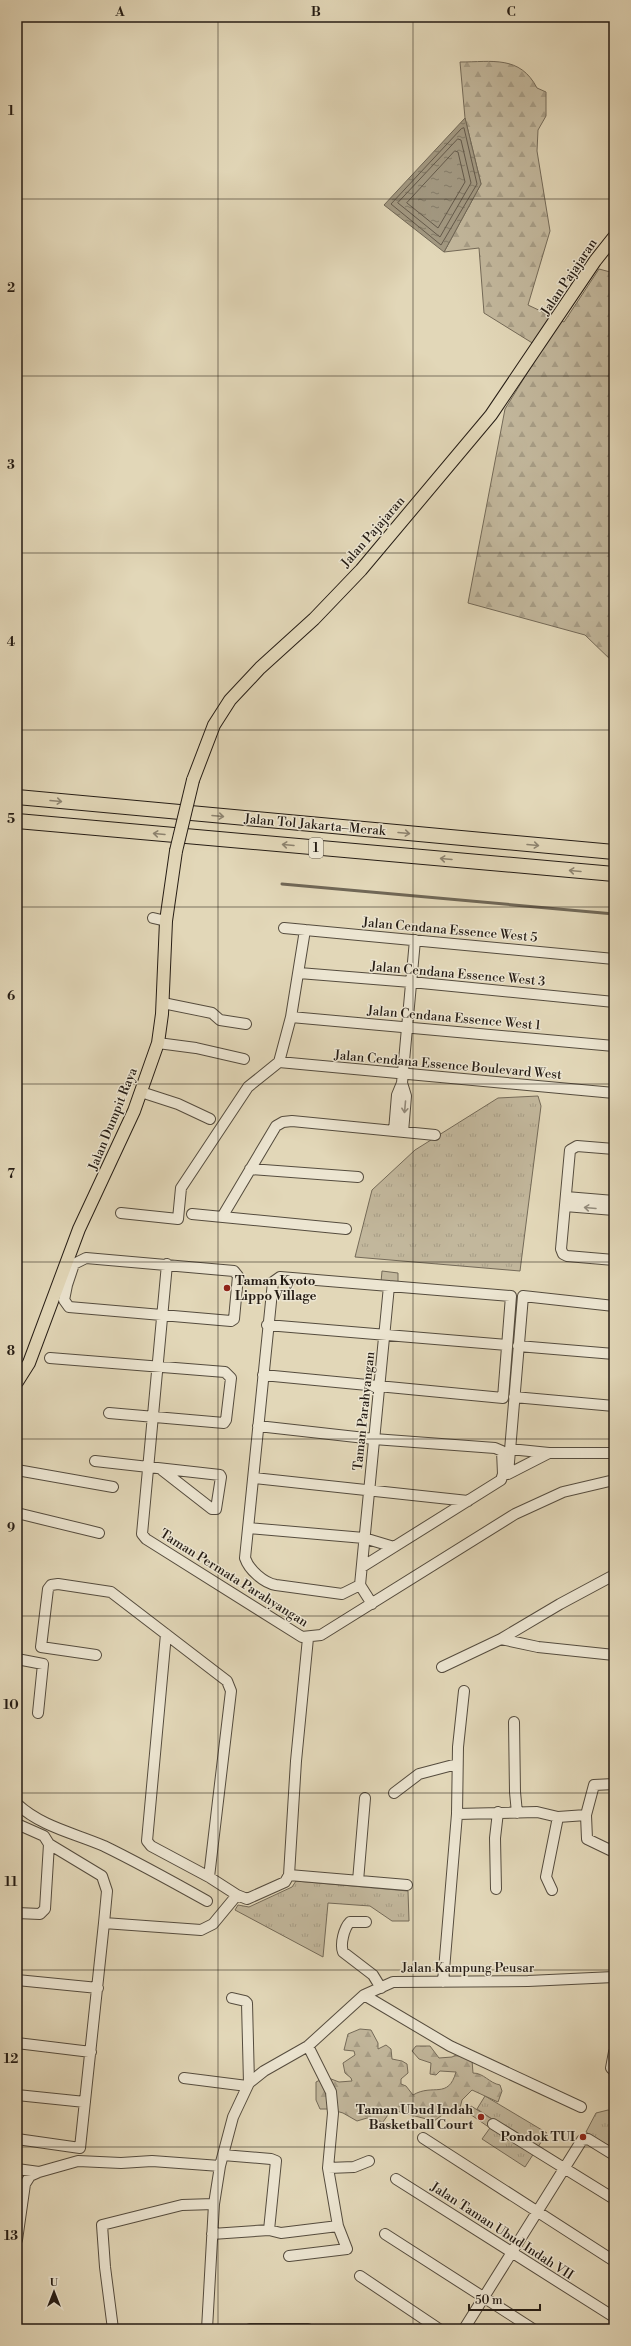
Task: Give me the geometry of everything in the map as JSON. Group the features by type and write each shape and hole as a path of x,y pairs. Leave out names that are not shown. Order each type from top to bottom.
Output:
{"highway":[{"name":"Jalan Tol Jakarta–Merak","path":"17,797 614,852"},
{"name":"Jalan Tol Jakarta–Merak","path":"17,821 614,874"}],"main road":[{"name":"Jalan Pajajaran","path":"176,852 193,780 214,725 230,700 260,668 310,623 361,570 491,415 595,261 614,237"},
{"name":"Jalan Dumpit Raya","path":"17,1382 29,1363 79,1230 104,1178 140,1092 158,1043 163,1003 166,921 176,852"}],"street":[{"path":"153,918 166,921"},
{"name":"Jalan Cendana Essence West 5","path":"284,928 614,959"},
{"path":"121,1213 178,1219 181,1188 248,1087 279,1062 291,1017 305,930"},
{"path":"398,1131 397,1095 402,1079 415,940"},
{"name":"Jalan Cendana Essence West 3","path":"299,973 411,982 614,1002"},
{"path":"163,1003 212,1013 217,1019 224,1021 246,1024"},
{"name":"Jalan Cendana Essence West 1","path":"291,1017 407,1026 614,1046"},
{"path":"158,1043 196,1048 244,1059"},
{"name":"Jalan Cendana Essence Boulevard West","path":"279,1062 402,1079 614,1093"},
{"path":"140,1092 178,1104 210,1119"},
{"path":"222,1217 276,1126 283,1122 292,1121 435,1135"},
{"path":"614,1149 573,1147 570,1150 563,1254 567,1256 614,1260"},
{"path":"250,1168 358,1177"},
{"path":"566,1201 614,1201"},
{"path":"566,1201 614,1210"},
{"path":"192,1214 346,1229"},
{"path":"86,1258 167,1264 236,1272 238,1276 234,1317 231,1320 162,1315 75,1308 66,1304 64,1294 74,1264 86,1258"},
{"name":"Taman Permata Parahyangan","path":"167,1264 141,1526 142,1534 146,1539 283,1624 298,1635 308,1638"},
{"path":"263,1375 503,1398 511,1296 277,1278 271,1286 246,1558 247,1564 268,1584 342,1594 360,1585 372,1604"},
{"name":"Taman Parahyangan","path":"360,1585 389,1286"},
{"path":"549,1453 508,1475 523,1296 614,1306"},
{"path":"267,1325 507,1345"},
{"path":"518,1346 614,1354"},
{"path":"50,1358 224,1372 231,1378 226,1420 224,1423 109,1413"},
{"path":"514,1397 614,1406"},
{"path":"258,1426 374,1439 499,1449 504,1454 502,1478 362,1567"},
{"path":"510,1449 549,1453 614,1453"},
{"path":"95,1461 162,1470 220,1475 216,1509 212,1509 162,1470"},
{"path":"17,1470 114,1487"},
{"path":"254,1478 468,1500"},
{"path":"166,1634 146,1836 151,1846 210,1877 237,1895 247,1899 285,1882 289,1875 296,1760 308,1638 320,1635 372,1604 515,1514 563,1492 614,1480"},
{"path":"17,1513 99,1533"},
{"path":"249,1528 364,1538 394,1547"},
{"path":"442,1667 501,1638 602,1580 614,1575"},
{"path":"602,1580 614,1582"},
{"path":"96,1655 41,1647 48,1589 51,1585 58,1584 111,1592 228,1681 230,1687 210,1877"},
{"path":"501,1638 538,1647 614,1656"},
{"path":"17,1659 43,1664 38,1713"},
{"path":"443,1982 457,1814 458,1764 464,1691"},
{"path":"514,1722 515,1792 517,1813"},
{"path":"394,1793 419,1774 458,1764"},
{"path":"614,1784 594,1785 586,1815 587,1839 614,1852"},
{"path":"358,1881 365,1798"},
{"path":"17,1804 32,1816 59,1830 116,1852 207,1901"},
{"path":"496,1889 495,1838 498,1812"},
{"path":"457,1814 537,1812 558,1817 586,1815"},
{"path":"552,1890 546,1877 558,1817"},
{"path":"17,1824 44,1836 49,1844 102,1876 107,1891 80,2148 17,2139"},
{"path":"17,1913 40,1914 44,1909 49,1844"},
{"path":"289,1875 407,1885"},
{"path":"104,1923 201,1930 213,1924 237,1895"},
{"path":"366,1922 350,1922 346,1928 342,1947 343,1952 373,1975 381,1988"},
{"name":"Jalan Kampung Peusar","path":"207,2329 214,2204 220,2166 233,2117 248,2085 264,2070 308,2046 364,1995 393,1982 404,1980 443,1982 614,1977"},
{"path":"17,1980 98,1988"},
{"path":"364,1995 450,2046 580,2107"},
{"path":"184,2078 248,2085 247,2003 245,2000 232,1998"},
{"path":"17,2043 90,2052"},
{"path":"289,2256 347,2249 338,2226 328,2168 333,2113 331,2092 308,2046"},
{"path":"614,2052 611,2068 614,2071"},
{"path":"17,2095 85,2102"},
{"path":"493,2124 614,2199"},
{"path":"423,2138 614,2261"},
{"path":"464,2329 584,2138 614,2155"},
{"path":"223,2155 271,2159 276,2162 269,2230"},
{"path":"17,2240 25,2184 30,2176 39,2172 78,2160 122,2163 152,2160 220,2166"},
{"path":"328,2168 354,2167 368,2162"},
{"path":"17,2169 39,2172"},
{"name":"Jalan Taman Ubud Indah VII","path":"396,2179 614,2317"},
{"path":"113,2329 105,2267 102,2225 182,2205 214,2204"},
{"path":"212,2234 269,2230 281,2233 338,2226"},
{"path":"385,2234 532,2329"},
{"path":"360,2276 438,2329"},
{"path":"250,2329 308,2329"}],"green space":[{"path":"460,62 494,62 514,65 530,77 537,88 546,92 546,116 538,130 537,151 550,231 528,305 564,322 599,269 614,273 614,663 585,635 468,603 505,409 542,349 484,313 479,248 444,252 481,184 465,118"},
{"path":"538,1096 541,1106 520,1271 355,1257 372,1190 415,1150 498,1098"},
{"path":"382,1271 398,1273 398,1283 381,1282"},
{"path":"296,1881 408,1891 409,1921 392,1921 370,1906 328,1903 323,1957 235,1910 238,1905 249,1907 292,1887"},
{"path":"360,2029 371,2030 378,2043 378,2049 386,2045 391,2049 392,2059 402,2061 407,2064 408,2073 401,2079 401,2084 406,2086 413,2095 427,2090 439,2090 449,2086 453,2081 456,2072 440,2071 436,2075 430,2074 431,2063 419,2059 412,2051 416,2046 430,2046 439,2058 452,2057 458,2054 472,2060 473,2073 477,2073 500,2085 502,2091 498,2102 472,2090 462,2100 460,2108 449,2111 434,2121 396,2111 390,2112 383,2122 367,2118 357,2121 343,2113 329,2109 320,2109 316,2100 316,2082 326,2077 339,2082 352,2081 351,2078 345,2073 343,2063 355,2055 354,2051 344,2050 348,2034"},
{"path":"485,2096 547,2133 525,2167 482,2139 495,2121 477,2109"},
{"name":"Taman Ubud Indah Basketball Court","path":"471,2106 495,2121 490,2128 467,2112"},
{"path":"608,2110 614,2112 614,2149 586,2132 596,2113"}],"water":[{"path":"465,118 481,184 444,252 384,205"}],"waterway":[{"path":"282,884 614,914"}],"place":[{"name":"Taman Kyoto Lippo Village","path":"227,1288"},
{"name":"Taman Ubud Indah Basketball Court","path":"481,2117"},
{"name":"Pondok TUI","path":"583,2137"}]}
